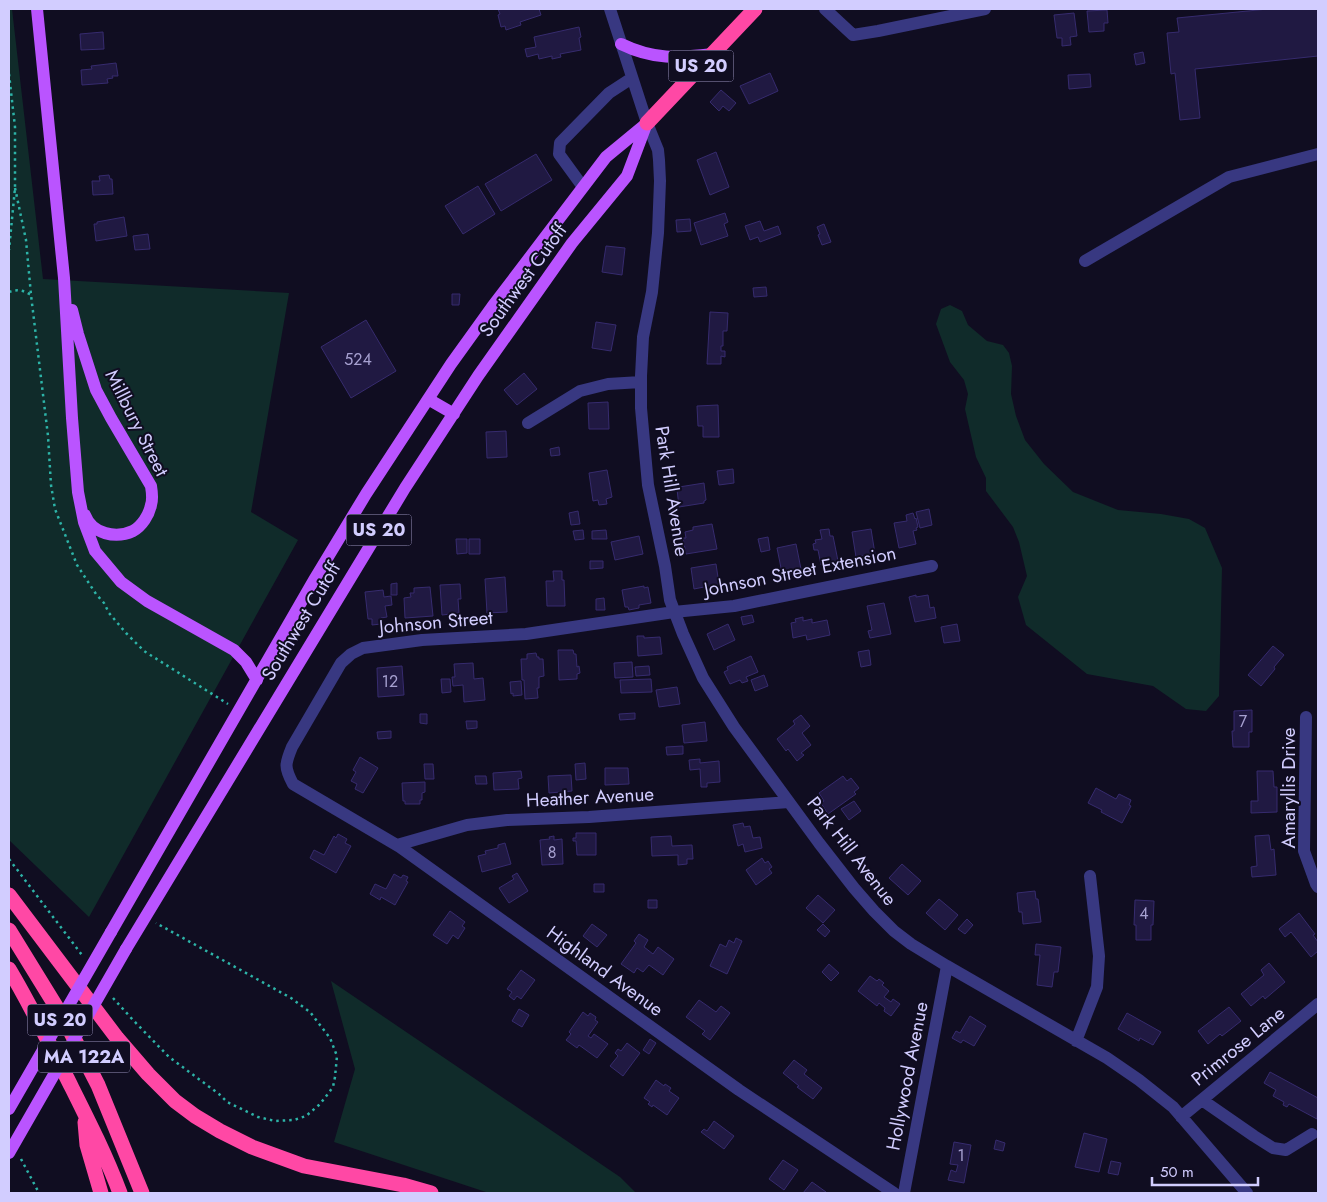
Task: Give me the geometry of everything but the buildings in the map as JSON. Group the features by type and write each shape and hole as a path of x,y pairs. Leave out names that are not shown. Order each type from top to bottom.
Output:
{"highway":[{"name":"Southwest Cutoff","path":"647,123 755,9"},
{"path":"9,895 117,1038 148,1074 175,1101 195,1116 252,1147 304,1166 403,1185 431,1193"},
{"name":"MA 122A","path":"9,930 66,1021 98,1085 142,1193"},
{"name":"MA 122A","path":"9,969 32,1008 85,1113 109,1164 120,1193"},
{"path":"85,1113 86,1145 101,1193"}],"main road":[{"name":"Millbury Street","path":"37,9 64,278 78,492 84,522 95,551 121,582 147,601 234,650 246,662 258,680"},
{"path":"621,44 636,51 653,55 680,57 712,54"},
{"name":"Southwest Cutoff","path":"9,1109 366,494 451,364 492,307 606,157 647,123"},
{"name":"Southwest Cutoff","path":"13,1153 126,949 405,488 478,376 572,243 627,176 647,123"},
{"name":"Millbury Street","path":"64,278 78,334 96,390 150,486 151,506 144,521 138,527 125,534 109,534 100,532 87,520 78,492"},
{"path":"428,400 454,414"}],"street":[{"name":"Park Hill Avenue","path":"610,9 647,123 658,150 660,181 658,233 652,292 644,338 641,408 648,485 670,600 696,664 713,695 752,753 839,869 880,918 911,944 1107,1058 1139,1080 1173,1108 1247,1193"},
{"path":"825,9 853,35 878,32 985,9"},
{"path":"583,187 559,154 560,143 609,93 632,78"},
{"path":"1085,261 1229,177 1318,154"},
{"path":"528,423 580,392 608,384 641,382"},
{"name":"Johnson Street Extension","path":"674,612 734,606 932,566"},
{"name":"Johnson Street","path":"293,784 287,772 286,761 292,747 342,662 362,648 422,640 526,634 674,612"},
{"name":"Amaryllis Drive","path":"1306,717 1304,851 1318,887"},
{"name":"Highland Avenue","path":"293,784 396,845 739,1090 894,1193"},
{"name":"Heather Avenue","path":"396,845 467,825 507,820 589,817 789,802"},
{"path":"1076,1041 1097,987 1099,964 1090,876"},
{"name":"Hollywood Avenue","path":"904,1193 947,966"},
{"name":"Primrose Lane","path":"1181,1117 1318,1004"},
{"path":"1202,1100 1273,1148 1286,1150 1312,1134"}],"path":[{"path":"9,74 15,127 16,188 9,250"},
{"path":"9,292 17,290 31,295"},
{"path":"9,859 86,960"},
{"path":"112,996 169,1057 227,1102 258,1117 275,1121 286,1121 306,1116 319,1105 332,1087 337,1056 330,1038 310,1012 291,998 146,916"},
{"path":"13,1153 39,1193"}],"green space":[{"path":"9,9 12,9 43,279 289,293 251,512 298,540 89,917 9,840"},
{"path":"950,305 962,311 968,325 987,341 1003,345 1009,353 1012,366 1011,394 1016,416 1025,440 1044,464 1073,492 1118,510 1189,519 1205,528 1222,568 1219,696 1206,711 1186,709 1153,686 1087,674 1026,625 1018,597 1027,576 1019,542 1013,527 986,491 986,478 976,457 965,409 968,394 964,380 950,362 936,324 941,309"},
{"path":"331,981 620,1177 636,1193 489,1193 334,1142 355,1069"}]}
